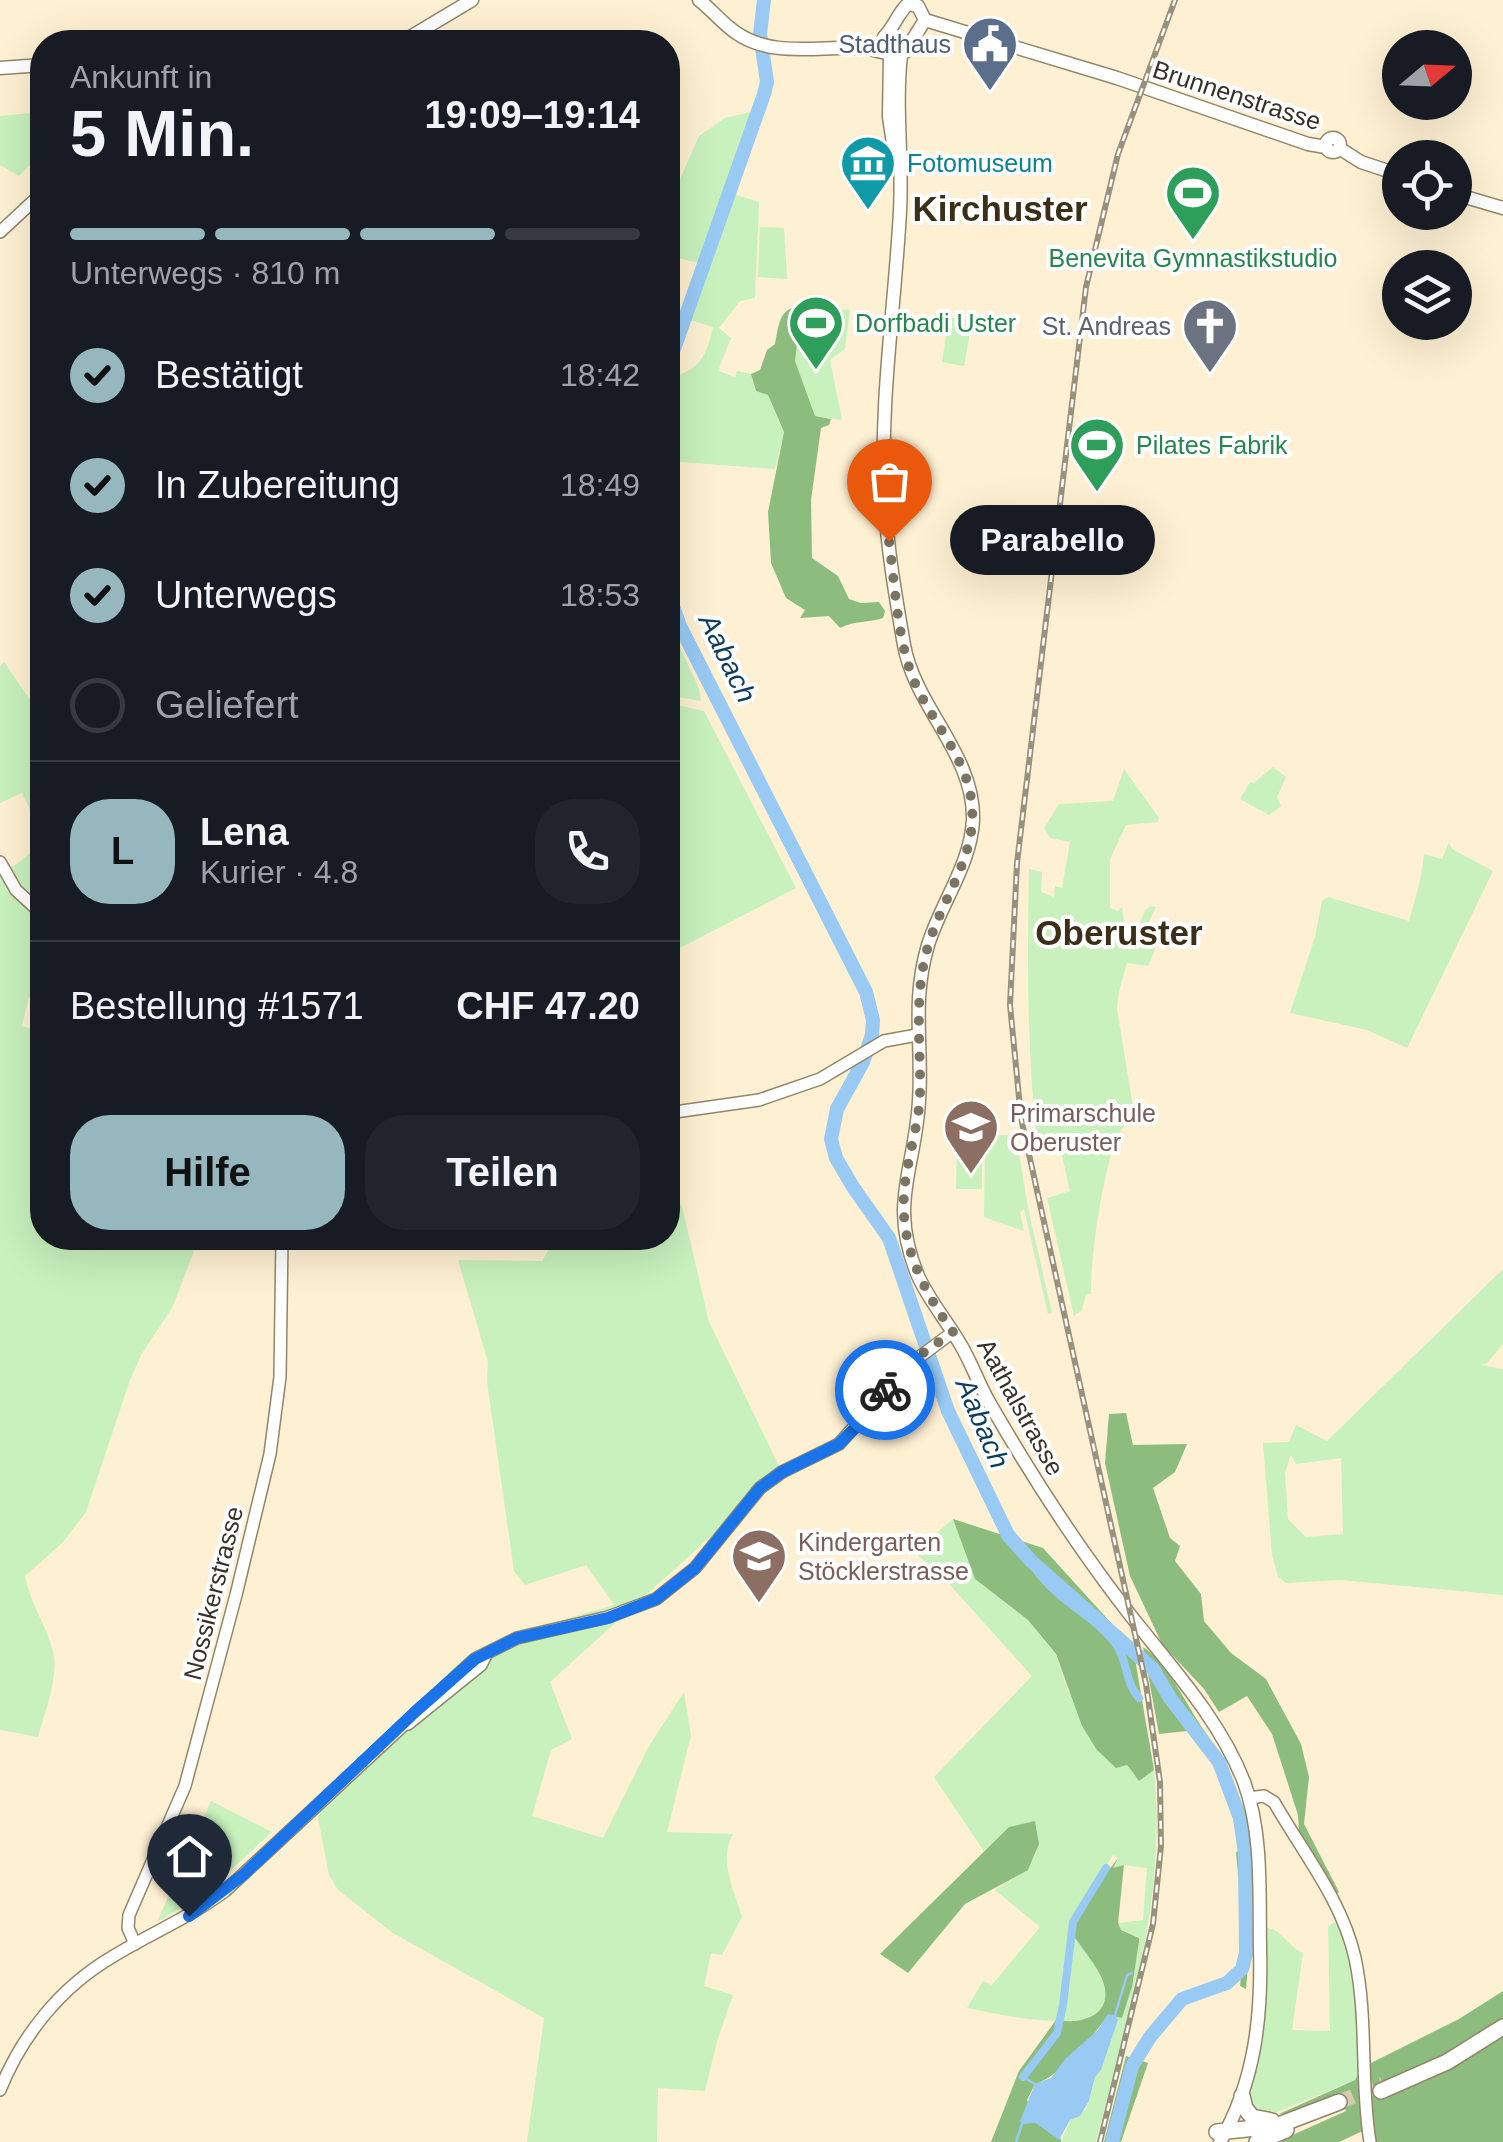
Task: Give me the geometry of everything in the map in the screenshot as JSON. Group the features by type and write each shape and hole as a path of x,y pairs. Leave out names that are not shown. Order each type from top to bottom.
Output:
{"highway":[{"path":"1382,2088 1447,2062 1503,2024"},
{"path":"1242,2096 1247,2112 1256,2120 1306,2115"},
{"path":"1223,2138 1340,2106 1258,2142"},
{"path":"1223,2138 1280,2132"}],"main road":[{"path":"423,30 472,0"},
{"path":"699,0 733,31 750,40 804,50 890,49 925,20 913,2"},
{"path":"890,49 913,2"},
{"name":"Brunnenstrasse","path":"925,20 1108,75 1302,142 1332,148 1382,169"},
{"name":"Aathalstrasse","path":"890,49 888,117 901,180 885,407 887,524 910,669 964,771 973,810 971,838 927,949 918,1003 919,1104 904,1191 903,1224 924,1288 1052,1506 1210,1718 1237,1766 1249,1798 1260,1927 1257,2040 1242,2096 1223,2138"},
{"path":"0,68 30,67"},
{"path":"1472,199 1503,208"},
{"name":"Aathalstrasse","path":"1223,2138 1256,2025"}],"street":[{"path":"0,232 30,204"},
{"path":"0,862 16,890 30,903"},
{"path":"680,1111 759,1100 820,1079 894,1037 917,1035"},
{"name":"Nossikerstrasse","path":"135,1944 128,1928 129,1914 185,1786 270,1454 280,1376 282,1250"},
{"path":"0,2090 25,2042 59,1999 90,1971 189,1916 224,1891 400,1728 421,1717 481,1665 486,1655 517,1638 608,1618 656,1599 695,1568 760,1488 782,1472 839,1444 890,1384 953,1332"},
{"path":"1249,1798 1264,1796 1274,1802 1332,1898 1349,1937 1359,1985 1370,2142"}],"green space":[{"path":"755,111 700,263 680,259 680,180 699,136 725,118"},
{"path":"30,113 30,165 19,176 0,165 0,116"},
{"path":"733,194 759,202 755,298 740,301 719,328 731,338 718,371 735,377 737,371 751,374 756,391 768,395 784,432 775,469 680,462 680,374 697,365 713,327 690,320"},
{"path":"760,227 784,228 787,279 758,277"},
{"name":"Dorfbadi Uster","path":"802,306 850,310 845,349 830,360 842,420 815,416 795,361"},
{"path":"802,306 795,361 815,416 831,419 829,425 821,428 811,500 812,558 838,576 849,599 879,602 885,611 883,618 840,628 829,616 800,618 805,610 786,598 771,563 768,512 784,432 768,395 756,391 751,374 760,370 767,350 775,344 784,313"},
{"path":"949,317 972,321 964,366 942,362"},
{"path":"680,648 699,688 701,701 680,697"},
{"path":"4,662 30,700 30,811 22,793 0,803 0,666"},
{"path":"680,706 704,711 796,888 680,948"},
{"path":"1273,767 1286,777 1277,797 1281,806 1269,815 1240,799 1250,782 1254,783"},
{"path":"1124,769 1159,818 1158,822 1126,825 1110,859 1110,908 1118,911 1122,907 1124,923 1116,930 1115,938 1128,950 1138,946 1138,929 1145,910 1151,906 1156,907 1148,924 1150,931 1161,936 1148,966 1127,963 1119,991 1117,1009 1134,1113 1111,1154 1095,1238 1091,1294 1086,1294 1082,1310 1074,1316 1047,1198 1070,1191 1060,1147 1038,1150 1034,1115 1029,869 1042,872 1041,892 1054,897 1055,886 1062,888 1070,842 1050,838 1044,828 1059,804 1113,801"},
{"path":"1449,843 1452,849 1493,871 1407,1048 1367,1030 1290,1013 1315,937 1322,901 1328,897 1409,921 1424,854 1442,859"},
{"path":"30,852 30,997 22,1026 30,1028 30,1250 194,1251 173,1306 141,1355 130,1380 86,1512 62,1543 25,1576 54,1661 38,1737 0,1730 0,862 5,871"},
{"path":"985,1135 1016,1135 1052,1313 1048,1314 1024,1209 1020,1212 1024,1231 984,1217"},
{"path":"957,1144 982,1144 982,1189 956,1189"},
{"path":"680,1204 709,1322 782,1472 550,1682 572,1739 551,1750 532,1816 603,1838 649,1746 684,1692 691,1735 667,1832 733,1834 727,1865 742,1917 722,1955 711,1953 704,1986 733,1995 705,2091 658,2088 657,2142 527,2142 544,2018 393,1933 338,1890 329,1875 316,1807 323,1795 457,1665 512,1634 614,1605 586,1565 525,1585 514,1571 487,1382 488,1362 458,1260 542,1261 548,1250 680,1250"},
{"path":"1503,1269 1503,1344 1481,1365 1503,1369 1503,1595 1340,1580 1286,1583 1278,1577 1272,1555 1263,1443 1289,1442 1296,1425 1327,1441","holes":["1291,1455 1296,1464 1341,1458 1343,1534 1306,1537 1288,1519 1285,1473"]},
{"path":"1126,1413 1133,1445 1187,1444 1175,1472 1153,1488 1170,1538 1180,1546 1175,1561 1201,1594 1204,1621 1231,1653 1266,1679 1301,1744 1309,1777 1304,1824 1339,1892 1332,1897 1300,1847 1298,1815 1272,1734 1247,1696 1219,1712 1204,1689 1162,1644 1130,1576 1105,1463 1109,1414"},
{"path":"953,1519 975,1579 1028,1620 1056,1655 1068,1691 1139,1781 1154,1770 1157,1818 1150,1912 1132,2004 1096,2142 1061,2142 1070,2120 1085,2110 1106,2056 1115,2015 1122,2017 1132,1987 1139,1937 1121,1930 1118,1923 1143,1920 1147,1868 1124,1865 1112,1869 1118,1858 1113,1855 1078,1911 1069,1936 1076,1938 1101,1978 1105,2000 1097,2013 1079,2020 1056,2021 967,2008 983,1981 992,1985 1040,1927 995,1890 1016,1877 1035,1856 1035,1822 1009,1827 984,1851 934,1777 1032,1676 941,1575 914,1552"},
{"path":"953,1519 1043,1548 1133,1647 1154,1770 1139,1781 1127,1765 1116,1768 1097,1750 1082,1726 1056,1654 1028,1620 975,1579"},
{"path":"1143,1647 1178,1688 1223,1760 1237,1793 1251,1876 1246,1989 1240,1986 1244,1939 1236,1808 1219,1762 1208,1758 1187,1731 1159,1734"},
{"path":"211,1801 272,1832 205,1894 157,1922"},
{"path":"1035,1821 1039,1844 1028,1870 965,1904 908,1973 880,1954 1009,1827"},
{"path":"1118,1858 1113,1868 1124,1865 1118,1923 1121,1930 1139,1938 1132,1987 1122,2018 1108,2015 1065,2065 1035,2084 1027,2100 1036,2123 1061,2142 991,2142 1019,2071 1056,2020 1077,2021 1095,2015 1105,2001 1099,1974 1076,1939 1069,1936 1078,1911 1106,1868 1109,1870"},
{"path":"1342,1918 1349,1937 1363,2067 1355,2080 1277,2112 1275,2117 1252,2109 1247,2093 1260,1927 1279,1933 1303,1953 1292,2030 1330,2031 1328,1926"},
{"path":"1503,1991 1503,2142 1370,2142 1367,2129 1339,2142 1277,2142 1346,2111 1339,2097 1297,2113 1279,2114 1355,2080 1363,2067 1459,2019"},
{"path":"1126,2056 1148,2063 1121,2142 1104,2142"}],"water":[{"path":"807,311 839,315 836,343 828,348 813,346 813,340 804,339"},
{"path":"1108,2014 1118,2020 1080,2116 1070,2120 1059,2140 1036,2123 1022,2124 1035,2084 1051,2078 1066,2058 1097,2031"}],"waterway":[{"name":"Aabach","path":"680,332 764,94 767,82 760,34 764,0"},
{"name":"Aabach","path":"680,626 866,992 873,1020 872,1035 863,1062 837,1109 831,1139 836,1158 889,1238 948,1411 1008,1535 1031,1561 1153,1669 1219,1762 1240,1818 1245,1853 1246,1953 1242,1969 1227,1983 1182,1999 1150,2037 1132,2066 1112,2142"},
{"name":"Aabach","path":"1031,1561 1049,1585 1097,1624 1117,1646 1139,1698"},
{"path":"1023,2077 1057,2033 1073,1922 1106,1868"},
{"path":"1115,2015 1127,1975 1132,1973"},
{"name":"Aabach","path":"1189,1992 1190,1996"},
{"path":"1023,2077 1035,2084"},
{"path":"1016,2142 1022,2124"}],"tunnel":[{"path":"1339,2102 1383,2084"}],"railway":[{"path":"1100,2142 1153,1924 1161,1846 1160,1782 1146,1684 1021,1118 1010,1005 1017,863 1086,287 1118,154 1175,0"}],"way so far":[{"path":"885,1390 916,1358 953,1332 918,1274 904,1233 902,1205 919,1104 916,1018 924,960 966,856 973,824 972,798 964,771 910,669 889,541"}],"place":[{"name":"Stadthaus","path":"990,93"},
{"name":"Fotomuseum","path":"868,212"},
{"name":"Benevita Gymnastikstudio","path":"1193,242"},
{"name":"Dorfbadi Uster","path":"816,372"},
{"name":"St. Andreas","path":"1210,375"},
{"name":"Pilates Fabrik","path":"1097,494"},
{"name":"Parabello","path":"889,541"},
{"name":"Primarschule Oberuster","path":"971,1176"},
{"name":"Kindergarten Stöcklerstrasse","path":"759,1605"}],"district":[{"name":"Kirchuster","path":"1000,209"},
{"name":"Oberuster","path":"1119,933"}],"route":[{"path":"189,1916 243,1875 475,1659 517,1638 608,1618 656,1599 695,1568 760,1488 774,1476 839,1444 885,1390"}]}
